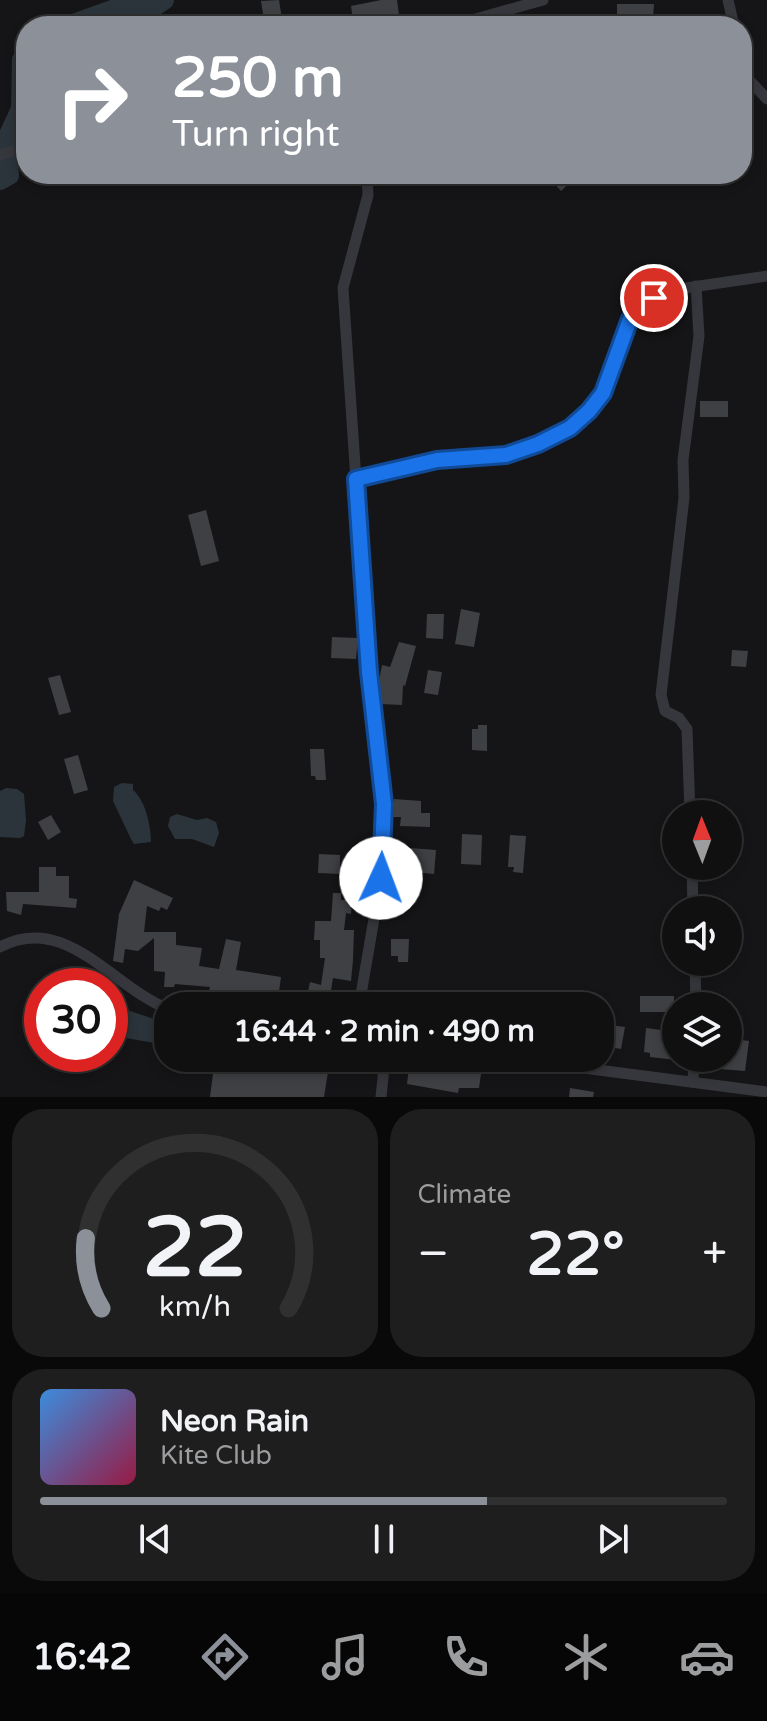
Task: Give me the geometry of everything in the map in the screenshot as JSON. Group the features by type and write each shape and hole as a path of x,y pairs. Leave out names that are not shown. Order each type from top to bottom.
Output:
{"street":[{"path":"486,16 543,0"},
{"path":"752,83 767,99"},
{"path":"361,992 381,878 384,804 369,672 343,288 368,195 367,184"},
{"path":"356,479 437,460 506,455 538,444 570,428 589,411 603,393 630,319 654,298 672,290 767,276"},
{"path":"690,800 687,729 679,718 665,711 661,695 684,498 683,460 699,336 696,286"},
{"path":"0,947 19,938 58,940 154,1000"},
{"path":"381,1097 384,1072"},
{"path":"614,1072 767,1092"},
{"path":"693,1072 693,1082"}],"shaded area":[{"path":"122,783 133,784 133,790 144,806 151,842 134,844 131,839 113,801 114,787"},
{"path":"17,789 24,794 26,820 24,836 20,838 0,837 0,791"},
{"path":"177,814 216,822 219,833 214,847 192,839 175,839 168,826 170,817"},
{"path":"128,1010 154,1019 154,1043 128,1038"}],"building":[{"path":"279,0 281,16 263,16 261,1"},
{"path":"397,0 399,15 352,16 351,6"},
{"path":"617,4 654,4 653,16 617,16"},
{"path":"555,184 568,184 561,191"},
{"path":"700,401 728,401 728,417 700,417"},
{"path":"206,510 219,561 201,566 188,515"},
{"path":"461,609 480,613 474,647 455,644"},
{"path":"427,614 444,614 443,639 426,638"},
{"path":"332,637 358,638 356,659 331,658"},
{"path":"399,642 416,646 403,685 402,705 381,704 379,681 382,665 390,667"},
{"path":"732,650 748,651 746,667 731,666"},
{"path":"428,670 442,672 438,695 424,693"},
{"path":"60,675 71,712 59,715 48,678"},
{"path":"478,725 487,725 487,751 472,750 472,729 478,729"},
{"path":"310,749 324,749 326,780 316,780 315,776 311,776"},
{"path":"78,755 88,790 74,794 64,759"},
{"path":"394,799 421,801 421,813 430,813 430,827 400,826 401,817 393,817"},
{"path":"51,815 61,832 48,840 38,822"},
{"path":"462,834 482,835 481,865 461,864"},
{"path":"510,835 526,836 523,873 513,872 514,867 508,867"},
{"path":"410,848 436,850 434,874 412,872"},
{"path":"319,854 340,855 340,874 318,873"},
{"path":"39,867 56,867 56,876 69,876 69,898 77,899 76,908 23,904 21,915 7,911 6,892 39,892"},
{"path":"134,880 173,898 167,910 161,907 159,911 147,906 144,932 176,932 176,945 202,948 199,966 219,969 226,939 241,942 236,970 281,977 279,992 209,992 210,987 175,984 174,987 164,987 165,972 154,971 154,938 138,951 125,949 123,963 113,961 119,914"},
{"path":"333,893 341,893 341,900 352,900 351,914 346,913 344,930 354,930 351,981 333,978 331,992 308,992 310,982 321,985 325,958 320,958 320,940 314,940 315,921 331,921"},
{"path":"391,939 409,939 408,962 398,962 398,956 391,956"},
{"path":"640,996 662,996 662,1012 640,1012"},
{"path":"614,1026 625,1027 621,1049 615,1048 614,1052"},
{"path":"646,1028 662,1030 662,1058 650,1057 650,1053 644,1052"},
{"path":"742,1040 749,1041 745,1071 742,1071"},
{"path":"213,1072 328,1072 324,1097 210,1097"},
{"path":"408,1072 481,1074 479,1088 459,1088 458,1093 407,1084"},
{"path":"570,1088 594,1092 593,1097 569,1097"}],"waterway":[{"path":"96,16 115,9 155,6 164,0"},
{"path":"5,143 16,120"},
{"path":"0,180 9,175 7,162"}],"route":[{"path":"381,878 384,804 369,672 356,479 437,460 506,455 570,428 603,393 630,319 654,298"}]}
